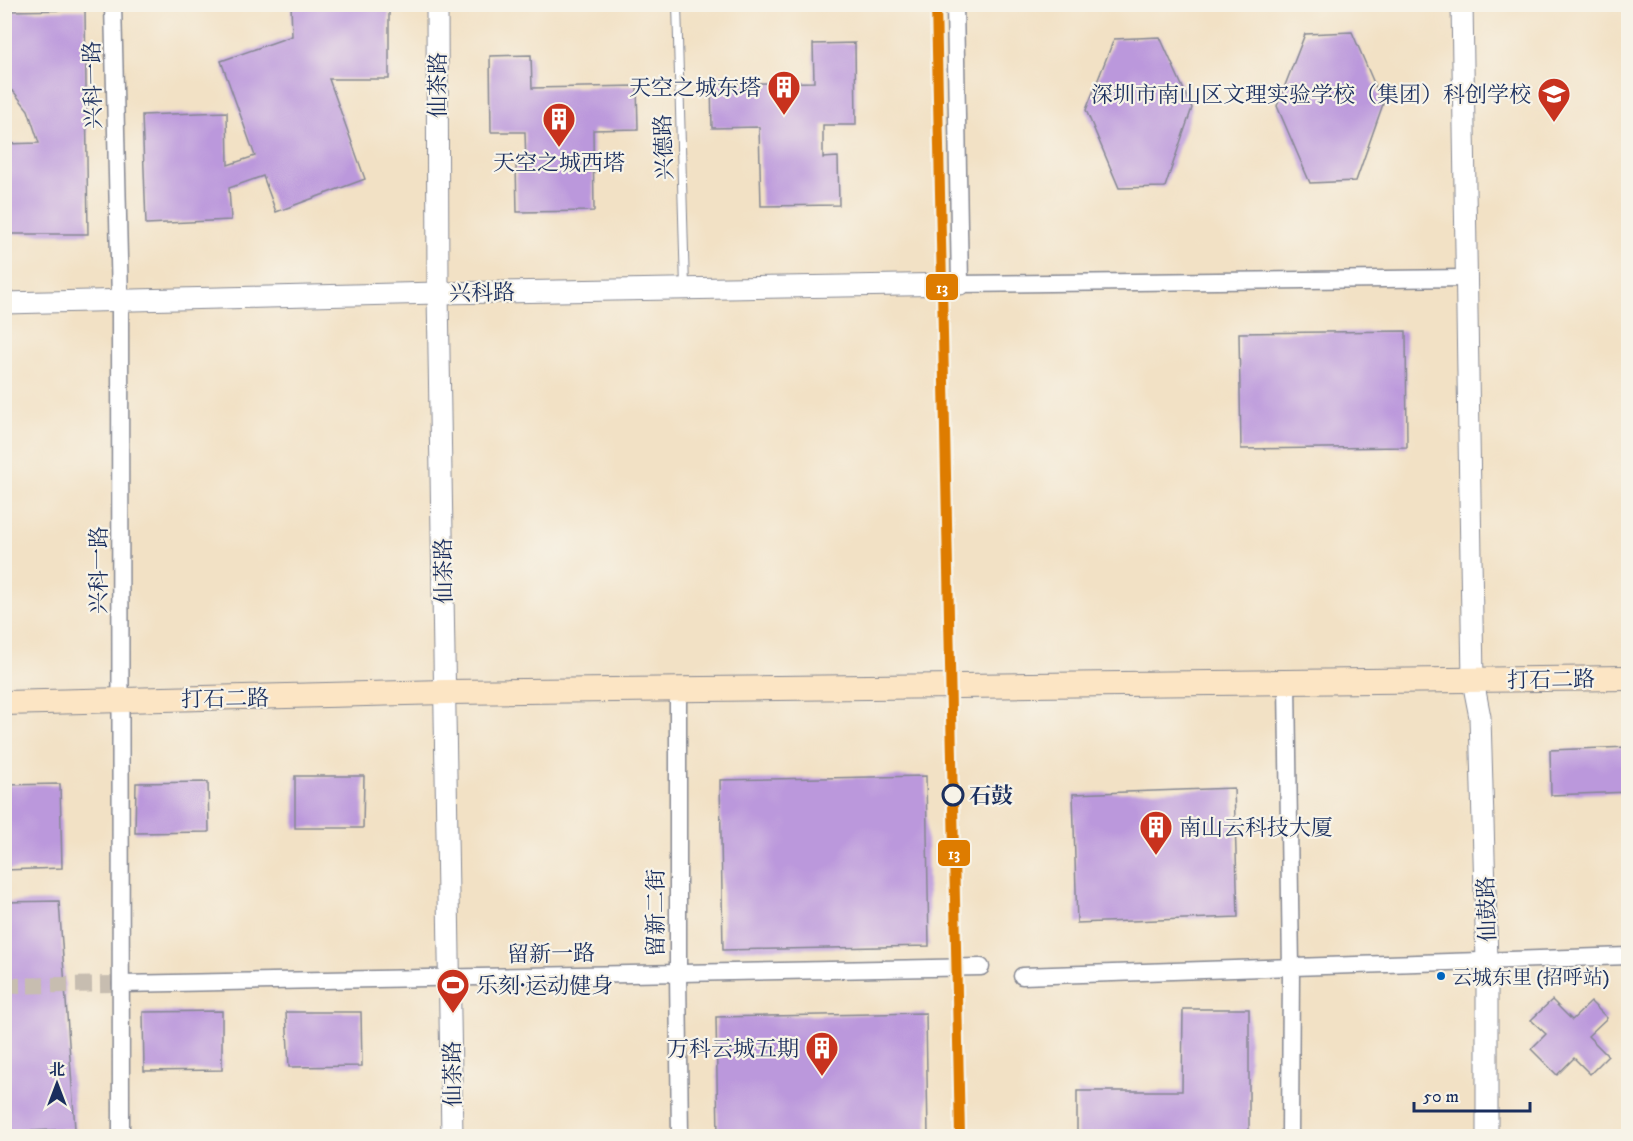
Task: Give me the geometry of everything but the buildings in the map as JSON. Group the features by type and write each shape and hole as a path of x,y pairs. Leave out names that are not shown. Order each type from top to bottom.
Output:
{"main road":[{"name":"打石二路","path":"4,703 445,692 1629,678"}],"street":[{"name":"兴科一路","path":"113,4 120,301 122,1137"},
{"name":"仙茶路","path":"437,4 438,293 452,1137"},
{"path":"955,4 960,284 1466,278"},
{"name":"仙鼓路","path":"1462,4 1473,681 1480,717 1488,961 1487,1137"},
{"name":"兴科路","path":"4,303 960,284"},
{"path":"1287,682 1291,969 1290,1137"},
{"name":"留新二街","path":"678,690 680,1137"},
{"path":"1022,976 1291,969 1629,956"},
{"name":"留新一路","path":"121,984 981,967"}],"lane":[{"name":"兴德路","path":"677,4 685,288"}],"tunnel":[{"path":"4,986 121,984"}],"transit line":[{"name":"13","path":"936,4 960,1136"}],"place":[{"name":"天空之城东塔","path":"784,116"},
{"name":"深圳市南山区文理实验学校（集团）科创学校","path":"1554,123"},
{"name":"天空之城西塔","path":"559,148"},
{"name":"石鼓","path":"953,795"},
{"name":"南山云科技大厦","path":"1156,856"},
{"name":"云城东里 (招呼站)","path":"1441,976"},
{"name":"乐刻·运动健身","path":"453,1014"},
{"name":"万科云城五期","path":"822,1077"}]}
